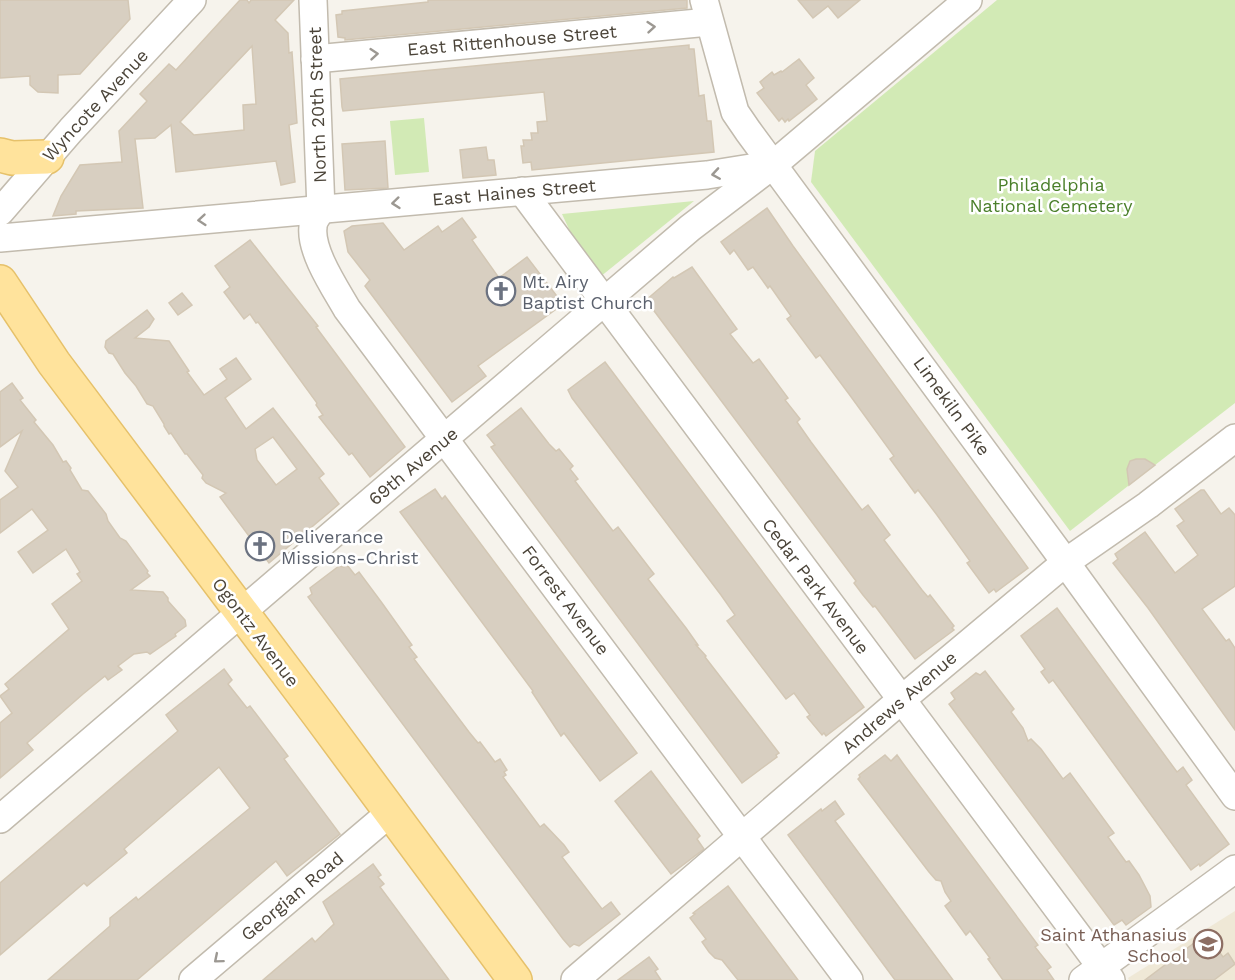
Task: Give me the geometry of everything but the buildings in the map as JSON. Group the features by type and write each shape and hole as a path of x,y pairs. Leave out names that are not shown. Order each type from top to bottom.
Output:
{"main road":[{"path":"0,155 12,158 47,157"},
{"name":"Ogontz Avenue","path":"0,282 54,363 515,980"}],"street":[{"name":"Wyncote Avenue","path":"0,212 47,157 192,0"},
{"name":"North 20th Street","path":"313,0 321,210"},
{"path":"774,164 968,0"},
{"name":"East Rittenhouse Street","path":"315,59 707,11"},
{"name":"Limekiln Pike","path":"707,11 735,112 1235,796"},
{"name":"East Haines Street","path":"0,238 707,175 774,164"},
{"name":"69th Avenue","path":"0,819 690,228 774,164"},
{"name":"Cedar Park Avenue","path":"522,191 901,700 1098,976"},
{"name":"Forrest Avenue","path":"321,210 312,225 314,243 347,309 849,980"},
{"name":"Andrews Avenue","path":"575,980 901,700 1066,562 1230,452"},
{"name":"Georgian Road","path":"193,980 390,812"},
{"path":"1098,976 1235,869"}],"shaded area":[{"name":"Saint Athanasius School","path":"1235,911 1235,980 1129,980 1128,978"}],"green space":[{"name":"Philadelphia National Cemetery","path":"997,0 1235,0 1235,403 1070,531 811,182 815,151"},
{"path":"424,118 429,172 395,175 390,121"},
{"path":"694,201 600,277 579,251 562,214"}],"place":[{"name":"Mt. Airy Baptist Church","path":"501,291"},
{"name":"Deliverance Missions-Christ","path":"260,546"},
{"name":"Saint Athanasius School","path":"1208,944"}]}
